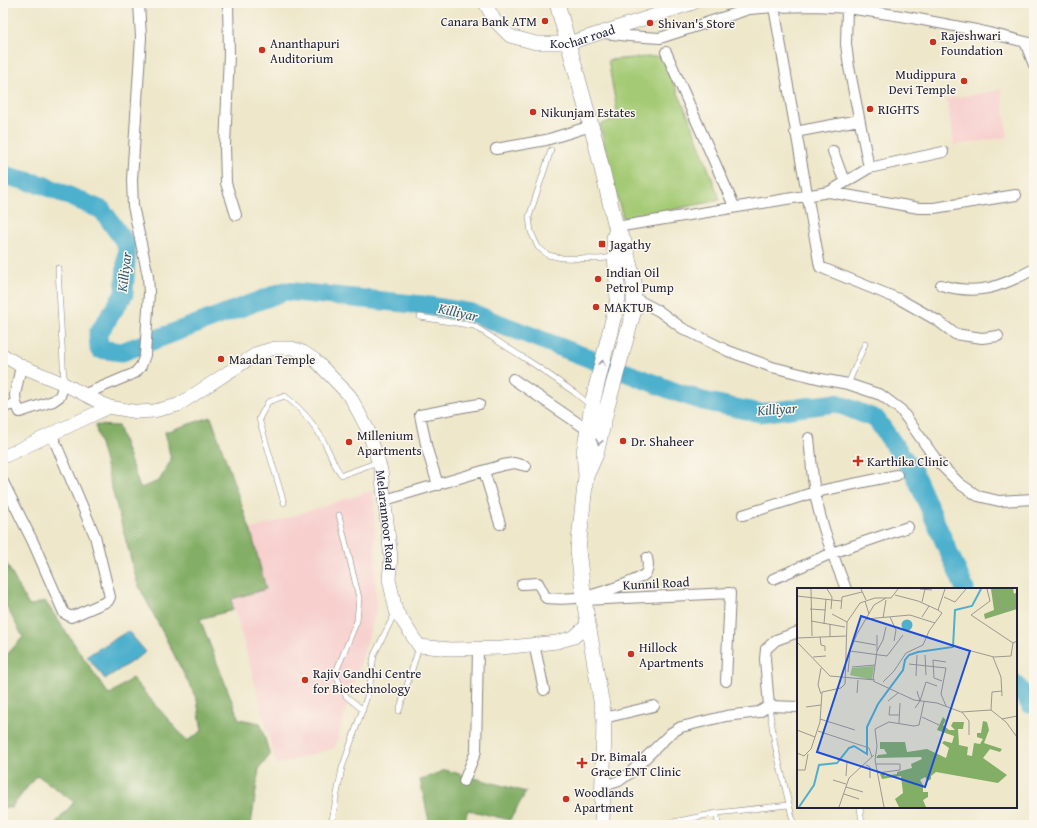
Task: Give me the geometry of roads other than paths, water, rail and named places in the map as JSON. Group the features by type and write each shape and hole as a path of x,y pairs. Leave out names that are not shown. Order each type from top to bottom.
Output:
{"main road":[{"path":"557,3 617,228 624,242 634,283 634,304 588,430 584,452 586,476 578,550 583,598 604,718 604,786 602,825"},
{"path":"586,476 596,454 597,405 618,299 614,238 617,228"}],"street":[{"path":"85,394 135,373 141,366 145,355 148,276 133,206 132,180 141,37 139,3"},
{"path":"228,3 229,54 226,183 236,215"},
{"name":"Kochar road","path":"485,3 496,22 510,36 536,44 569,44 600,32 693,3"},
{"path":"600,32 660,38 749,9 774,6 847,8 981,31 1029,43 1034,65"},
{"path":"774,6 806,197 820,267 901,300 938,321 956,334 982,338 998,336"},
{"path":"847,8 846,44 869,168"},
{"path":"666,52 734,206"},
{"path":"795,132 859,120"},
{"path":"496,149 546,140 591,126"},
{"path":"833,151 841,173 847,181"},
{"path":"617,228 734,206 806,197 829,192 869,168 944,152"},
{"path":"829,192 919,208 934,208 1016,195"},
{"path":"941,285 955,289 976,291 998,285 1034,269"},
{"path":"634,304 660,311 682,328 728,351 772,367 820,379 848,384 881,395 901,410 937,462 960,484 978,496 999,501 1034,499"},
{"name":"Melarannoor Road","path":"3,355 21,366 64,384 109,407 138,412 154,411 178,405 258,353 275,348 292,348 303,352 315,360 350,396 368,430 378,462 385,500 391,558 389,580 396,611 420,646"},
{"path":"21,366 15,395 16,404 20,412 53,401 60,396 64,384"},
{"path":"513,379 588,430"},
{"path":"3,408 16,404"},
{"path":"438,485 427,449 420,415 479,404"},
{"path":"3,457 109,407"},
{"path":"3,482 33,542 64,613 71,617 108,601 110,597 95,536 52,435"},
{"path":"809,438 815,492 832,553 846,588"},
{"path":"385,500 514,462 526,466"},
{"path":"484,471 500,524"},
{"path":"743,515 815,492 897,475"},
{"path":"773,579 832,553 908,527"},
{"path":"522,584 538,583 546,598 583,598 628,583 645,574 648,568 647,558"},
{"name":"Kunnil Road","path":"583,598 730,593 726,681"},
{"path":"420,646 450,649 478,649 557,642 574,637 588,624"},
{"path":"768,706 765,659 766,649 776,640 797,632"},
{"path":"534,644 544,690"},
{"path":"464,781 476,751 478,649"},
{"path":"604,718 654,706"},
{"path":"604,786 619,781 630,773 671,733 681,726 726,716 759,712 768,706 797,707"}],"lane":[{"path":"551,150 529,217 531,232 538,247 548,255 562,258 598,259 616,257"},
{"path":"58,268 64,384"},
{"path":"420,317 474,326 574,392 597,405"},
{"path":"848,384 865,344"},
{"path":"284,503 259,419 268,402 285,396 298,406 314,423 336,469 342,475 378,462"},
{"path":"339,516 359,598 357,621 334,674 346,696 363,710"},
{"path":"331,825 342,768 369,691 374,656 396,611"},
{"path":"399,711 420,646"},
{"path":"768,706 774,745 794,825"},
{"path":"659,825 717,813 788,805"},
{"path":"860,808 862,825"},
{"path":"717,813 718,825"}],"water":[{"path":"128,631 146,652 105,679 87,656"}],"waterway":[{"name":"Killiyar","path":"3,175 43,185 102,210 127,245 124,294 98,334 99,349 122,352 285,291 423,305 472,313 676,392 703,401 760,413 836,403 876,419 914,473 965,588"},
{"name":"Killiyar","path":"1017,685 1030,704 1034,704"}],"place":[{"name":"Canara Bank ATM","path":"545,21"},
{"name":"Shivan's Store","path":"650,23"},
{"name":"Rajeshwari Foundation","path":"933,42"},
{"name":"Ananthapuri Auditorium","path":"262,50"},
{"name":"Mudippura Devi Temple","path":"964,81"},
{"name":"RIGHTS","path":"870,109"},
{"name":"Nikunjam Estates","path":"533,112"},
{"name":"Jagathy","path":"602,244"},
{"name":"Indian Oil Petrol Pump","path":"598,279"},
{"name":"MAKTUB","path":"596,307"},
{"name":"Maadan Temple","path":"221,359"},
{"name":"Dr. Shaheer","path":"623,441"},
{"name":"Millenium Apartments","path":"349,442"},
{"name":"Karthika Clinic","path":"858,461"},
{"name":"Hillock Apartments","path":"631,654"},
{"name":"Rajiv Gandhi Centre for Biotechnology","path":"305,680"},
{"name":"Dr. Bimala Grace ENT Clinic","path":"582,763"},
{"name":"Woodlands Apartment","path":"566,799"}]}
